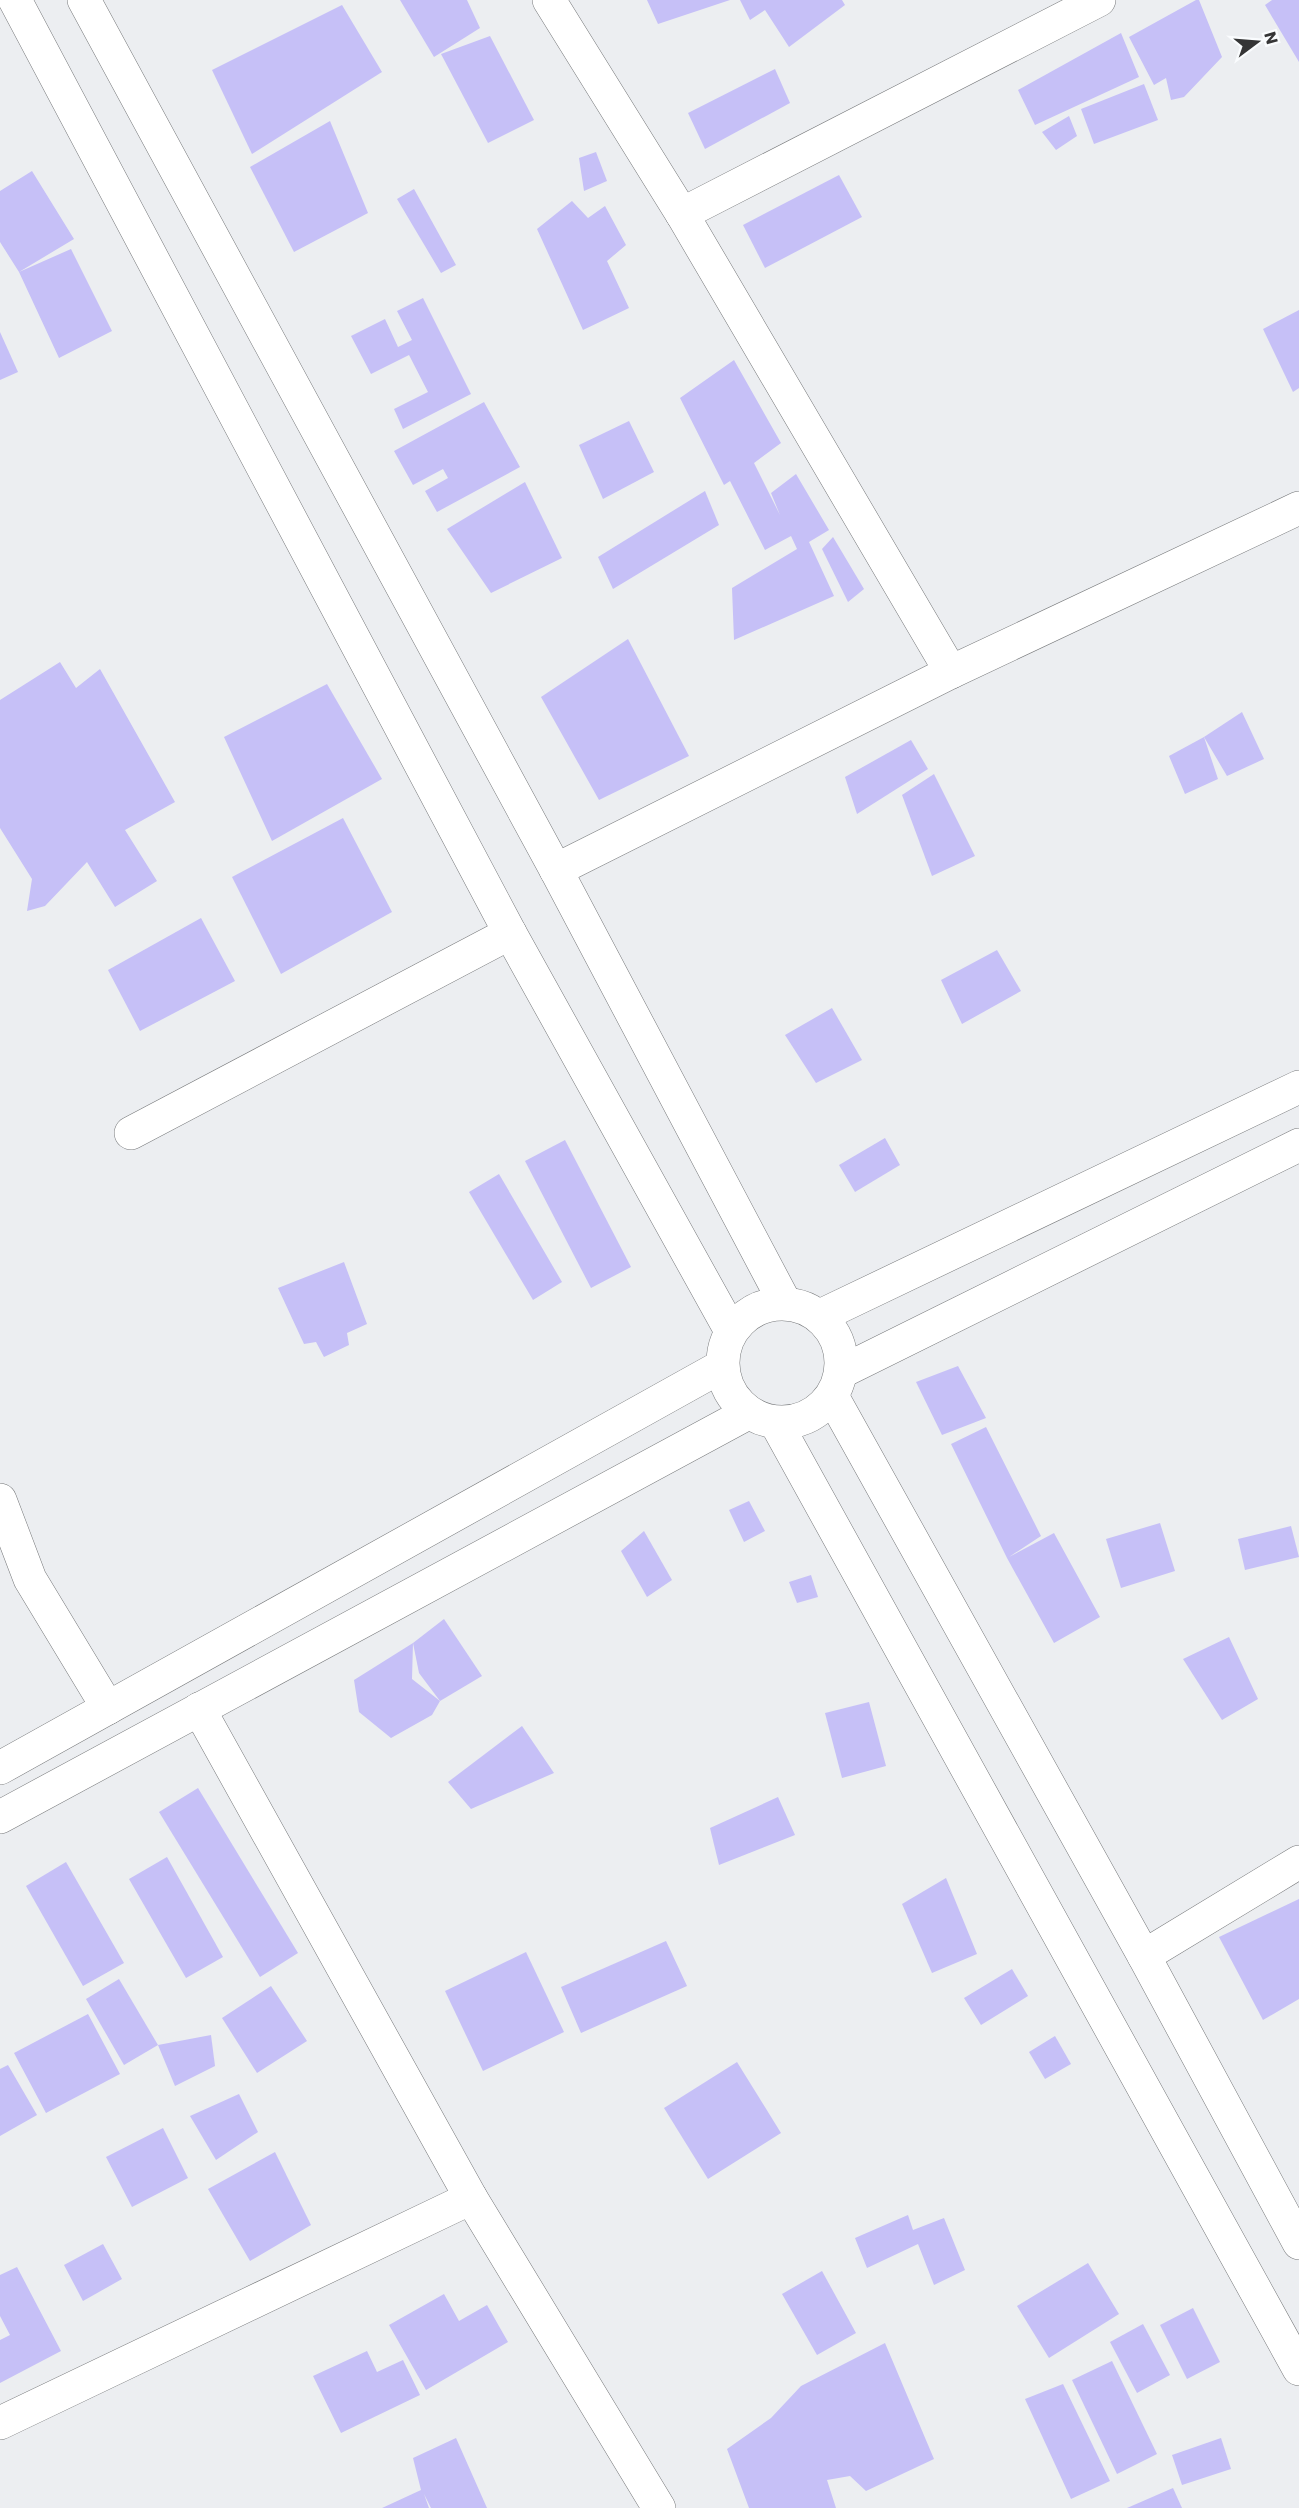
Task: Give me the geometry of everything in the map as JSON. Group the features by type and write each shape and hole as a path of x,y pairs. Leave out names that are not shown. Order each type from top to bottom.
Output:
{"street":[{"path":"15,0 510,933 731,1331"},
{"path":"84,0 556,870 785,1303"},
{"path":"549,0 682,214 951,672"},
{"path":"682,214 1100,0"},
{"path":"556,870 951,672 1299,508"},
{"path":"131,1133 510,933"},
{"path":"820,1316 1299,1087"},
{"path":"0,1817 199,1709 762,1418 798,1421 817,1412 837,1384 1299,1145"},
{"path":"1297,2233 1144,1956 837,1384 840,1352 833,1332 820,1316 803,1307 785,1303 764,1305 746,1315 731,1331 724,1348 722,1366 729,1392 762,1418 1299,2369"},
{"path":"0,1768 722,1366"},
{"path":"0,1500 30,1579 108,1708"},
{"path":"199,1709 471,2198 659,2508"},
{"path":"1144,1956 1299,1862"},
{"path":"0,2423 471,2198"}],"building":[{"path":"400,0 467,0 480,28 434,57"},
{"path":"647,0 730,0 658,24"},
{"path":"740,0 842,0 845,5 789,47 765,10 750,20"},
{"path":"1199,0 1222,57 1184,97 1171,100 1166,78 1154,85 1129,37"},
{"path":"1272,0 1299,0 1299,62 1265,5"},
{"path":"342,5 382,72 252,154 212,70"},
{"path":"1121,33 1139,77 1035,125 1018,90"},
{"path":"490,36 534,120 488,143 441,54"},
{"path":"775,69 790,103 705,149 688,113"},
{"path":"1144,84 1158,120 1094,144 1081,109"},
{"path":"1069,116 1077,136 1056,150 1042,132"},
{"path":"330,121 368,213 294,252 250,167"},
{"path":"596,152 607,181 584,191 579,158"},
{"path":"32,171 74,239 19,272 0,242 0,191"},
{"path":"839,175 862,217 765,268 743,225"},
{"path":"414,189 456,265 441,273 397,199"},
{"path":"572,201 588,218 605,206 626,245 607,261 629,308 583,330 537,229"},
{"path":"71,249 112,331 59,358 19,272"},
{"path":"423,298 471,394 403,429 394,409 428,392 409,355 371,374 351,336 385,319 398,347 412,340 397,311"},
{"path":"1299,310 1299,388 1293,392 1263,329"},
{"path":"0,332 18,372 0,380"},
{"path":"734,360 781,443 754,463 780,515 771,493 796,474 829,530 809,542 834,596 734,640 732,588 797,549 791,536 765,550 730,481 724,485 680,398"},
{"path":"484,402 520,467 437,512 425,491 448,478 443,469 413,485 394,451"},
{"path":"629,421 654,472 603,499 579,445"},
{"path":"525,482 562,558 491,593 447,529"},
{"path":"705,491 719,525 613,589 598,557"},
{"path":"833,537 864,589 848,602 822,549"},
{"path":"628,639 689,756 599,800 541,697"},
{"path":"60,662 76,688 100,669 175,802 125,830 157,881 115,907 87,862 45,906 27,911 32,879 0,828 0,700"},
{"path":"327,684 382,779 272,841 224,737"},
{"path":"1242,712 1264,759 1227,776 1204,737"},
{"path":"1204,737 1218,779 1185,794 1169,756"},
{"path":"911,740 928,769 857,814 845,777"},
{"path":"934,774 975,856 932,876 902,795"},
{"path":"343,818 392,912 281,974 232,877"},
{"path":"201,918 235,981 140,1031 108,970"},
{"path":"997,950 1021,991 962,1024 941,980"},
{"path":"832,1008 862,1060 816,1083 785,1035"},
{"path":"885,1138 900,1165 855,1192 839,1165"},
{"path":"565,1140 631,1267 591,1288 525,1161"},
{"path":"499,1174 562,1282 533,1300 469,1192"},
{"path":"344,1262 367,1324 347,1333 349,1345 324,1357 316,1342 304,1344 278,1288"},
{"path":"958,1366 986,1418 942,1435 916,1382"},
{"path":"986,1427 1041,1536 1009,1557 1054,1533 1100,1617 1054,1643 1007,1558 951,1444"},
{"path":"749,1501 765,1531 744,1542 729,1510"},
{"path":"1160,1523 1175,1571 1121,1588 1106,1539"},
{"path":"1291,1526 1299,1557 1245,1570 1238,1539"},
{"path":"644,1531 672,1580 647,1597 621,1551"},
{"path":"811,1575 818,1597 797,1603 789,1582"},
{"path":"444,1619 482,1676 440,1701 419,1673 413,1643"},
{"path":"1229,1637 1258,1699 1222,1720 1183,1659"},
{"path":"413,1643 412,1679 440,1701 432,1715 391,1738 359,1712 354,1680"},
{"path":"869,1702 886,1766 842,1778 825,1713"},
{"path":"522,1726 554,1773 471,1809 448,1782"},
{"path":"198,1788 298,1953 260,1977 159,1812"},
{"path":"778,1797 795,1835 719,1865 710,1828"},
{"path":"167,1857 223,1957 186,1978 129,1879"},
{"path":"66,1862 124,1963 83,1986 26,1886"},
{"path":"946,1878 977,1954 932,1973 902,1904"},
{"path":"1299,1899 1299,1999 1263,2020 1219,1937"},
{"path":"666,1941 687,1986 581,2033 561,1987"},
{"path":"526,1952 564,2032 483,2071 445,1991"},
{"path":"1012,1969 1028,1996 981,2025 964,1998"},
{"path":"119,1979 158,2045 124,2065 86,1999"},
{"path":"271,1986 307,2041 257,2073 222,2018"},
{"path":"88,2014 120,2074 46,2113 14,2053"},
{"path":"211,2035 215,2066 175,2086 158,2045"},
{"path":"1055,2036 1071,2064 1045,2079 1029,2052"},
{"path":"737,2062 781,2133 708,2179 664,2108"},
{"path":"8,2065 37,2115 0,2136 0,2069"},
{"path":"239,2094 258,2132 216,2160 190,2116"},
{"path":"163,2128 188,2178 132,2207 106,2157"},
{"path":"275,2152 311,2225 250,2261 208,2189"},
{"path":"908,2215 913,2230 944,2218 965,2270 934,2285 918,2244 867,2268 855,2238"},
{"path":"103,2244 122,2279 83,2301 64,2265"},
{"path":"1088,2263 1119,2314 1049,2358 1017,2306"},
{"path":"17,2267 61,2351 0,2383 0,2340 10,2335 0,2316 0,2275"},
{"path":"822,2271 856,2333 817,2355 782,2294"},
{"path":"444,2294 459,2321 487,2305 508,2342 426,2390 389,2325"},
{"path":"1193,2308 1220,2362 1187,2379 1160,2325"},
{"path":"1143,2324 1170,2375 1137,2393 1110,2342"},
{"path":"885,2343 934,2459 866,2491 850,2476 827,2480 836,2508 749,2508 727,2449 771,2418 801,2386"},
{"path":"367,2351 377,2372 403,2360 420,2395 341,2433 313,2376"},
{"path":"1112,2361 1157,2454 1117,2474 1072,2380"},
{"path":"1063,2384 1110,2481 1071,2499 1025,2399"},
{"path":"456,2438 487,2508 431,2508 424,2494 429,2508 382,2508 421,2490 413,2458"},
{"path":"1221,2438 1231,2469 1182,2485 1172,2455"},
{"path":"1173,2488 1182,2508 1127,2508"}]}
